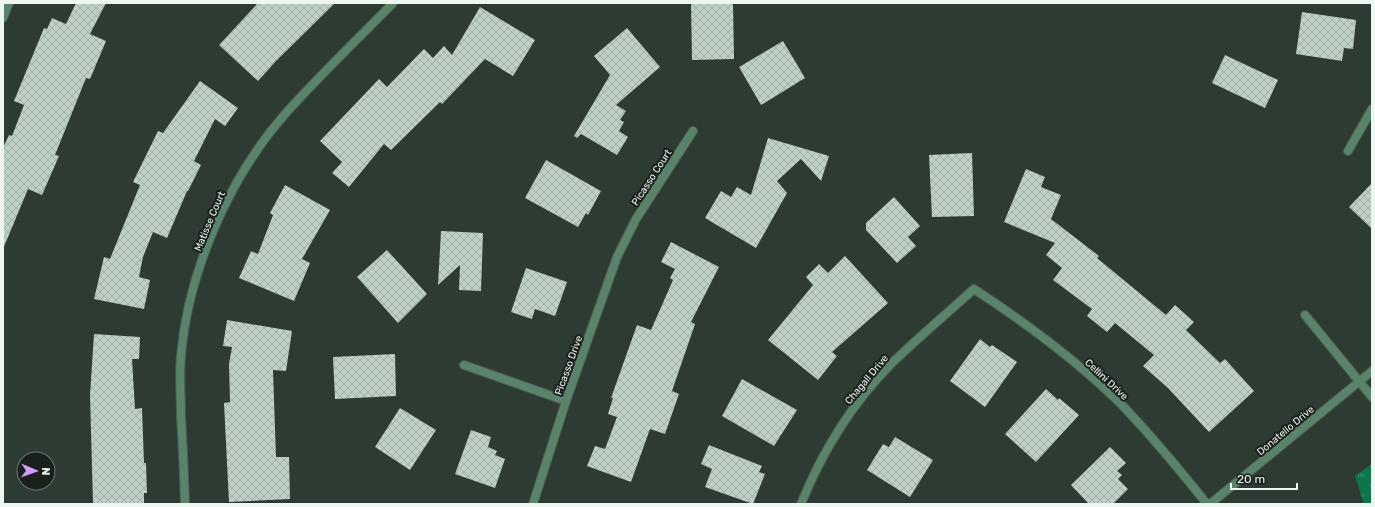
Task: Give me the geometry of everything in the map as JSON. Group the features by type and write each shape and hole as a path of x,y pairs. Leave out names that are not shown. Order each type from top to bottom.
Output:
{"street":[{"path":"3,18 9,3"},
{"name":"Matisse Court","path":"185,504 180,386 181,350 185,318 195,279 217,224 233,191 258,150 285,114 393,3"},
{"path":"1348,151 1372,110"},
{"name":"Picasso Court","path":"628,235 636,219 693,131"},
{"name":"Picasso Drive","path":"533,504 566,401 617,257 628,235"},
{"name":"Chagall Drive","path":"801,504 810,482 833,440 860,401 892,363 974,289"},
{"name":"Cellini Drive","path":"974,289 1010,312 1069,358 1119,403 1165,452 1209,504"},
{"path":"1305,315 1372,397"},
{"path":"464,365 566,401"},
{"name":"Donatello Drive","path":"1209,504 1372,371"}],"green space":[{"path":"1372,464 1372,504 1364,504 1355,476"}],"building":[{"path":"76,3 106,3 90,34 106,41 90,79 86,78 55,155 59,156 42,195 28,189 3,249 3,148 9,135 12,136 24,105 14,101 44,28 47,29 52,18 66,24"},
{"path":"258,3 335,3 276,61 258,81 219,45"},
{"path":"691,3 733,3 734,59 692,60"},
{"path":"480,7 535,40 513,76 485,59 442,104 440,102 391,150 384,144 349,187 332,173 342,162 320,141 379,79 387,87 424,49 433,58 444,46 452,55"},
{"path":"1302,12 1356,20 1353,49 1344,48 1342,61 1296,54"},
{"path":"627,28 660,67 616,105 626,111 620,120 624,122 619,131 628,137 617,155 581,134 577,138 574,136 610,75 594,56"},
{"path":"783,41 805,78 761,105 739,67"},
{"path":"1225,55 1278,80 1265,108 1212,83"},
{"path":"200,81 238,108 225,126 215,119 194,161 201,165 187,191 167,238 153,232 143,257 139,277 150,280 144,309 94,299 104,257 110,259 140,185 133,182 158,131 163,133"},
{"path":"768,138 829,156 821,181 801,159 777,181 787,193 756,248 705,218 721,191 731,197 737,187 751,195"},
{"path":"972,153 974,216 932,217 929,155"},
{"path":"546,160 601,191 588,215 586,213 578,227 525,198"},
{"path":"1026,169 1045,177 1041,187 1061,195 1051,219 1099,256 1097,258 1166,315 1175,305 1194,322 1186,330 1220,363 1225,359 1254,391 1209,432 1168,388 1143,366 1154,355 1115,323 1107,332 1087,316 1092,309 1053,280 1062,268 1046,255 1055,243 1004,222"},
{"path":"1372,183 1372,229 1349,207"},
{"path":"285,185 330,210 302,259 310,263 294,301 239,278 251,251 258,254 273,215 270,213"},
{"path":"894,197 920,226 908,237 916,246 897,263 866,230 866,223"},
{"path":"441,231 483,233 481,291 459,290 460,265 438,285"},
{"path":"671,242 719,267 691,322 695,324 672,391 679,394 665,434 650,429 631,482 587,466 595,446 605,449 617,417 608,414 613,398 611,398 637,325 651,330 673,280 670,278 675,269 661,262"},
{"path":"387,250 427,294 398,323 357,277"},
{"path":"845,256 888,303 832,352 837,356 818,380 768,340 813,285 806,277 819,264 828,273"},
{"path":"526,268 567,282 555,316 535,309 532,319 511,312"},
{"path":"227,320 292,331 286,371 273,370 276,457 289,457 290,499 229,502 224,403 230,402 229,364 232,347 223,346"},
{"path":"94,334 140,337 139,359 132,359 135,409 142,408 144,463 146,463 147,493 144,493 144,504 93,504 90,395"},
{"path":"980,339 990,347 992,345 1017,362 985,407 950,381"},
{"path":"395,354 396,396 335,399 333,357"},
{"path":"742,379 797,410 774,446 722,416"},
{"path":"1046,389 1058,400 1059,398 1079,415 1036,462 1005,434"},
{"path":"400,408 436,430 410,470 375,447"},
{"path":"471,430 491,437 488,447 497,451 495,455 505,459 495,488 455,474"},
{"path":"895,437 933,460 910,497 867,470 883,444 889,447"},
{"path":"709,445 762,466 759,472 765,474 753,504 705,487 712,469 701,464"},
{"path":"1110,447 1126,463 1117,471 1122,475 1118,479 1128,489 1113,504 1089,504 1071,485"}]}
